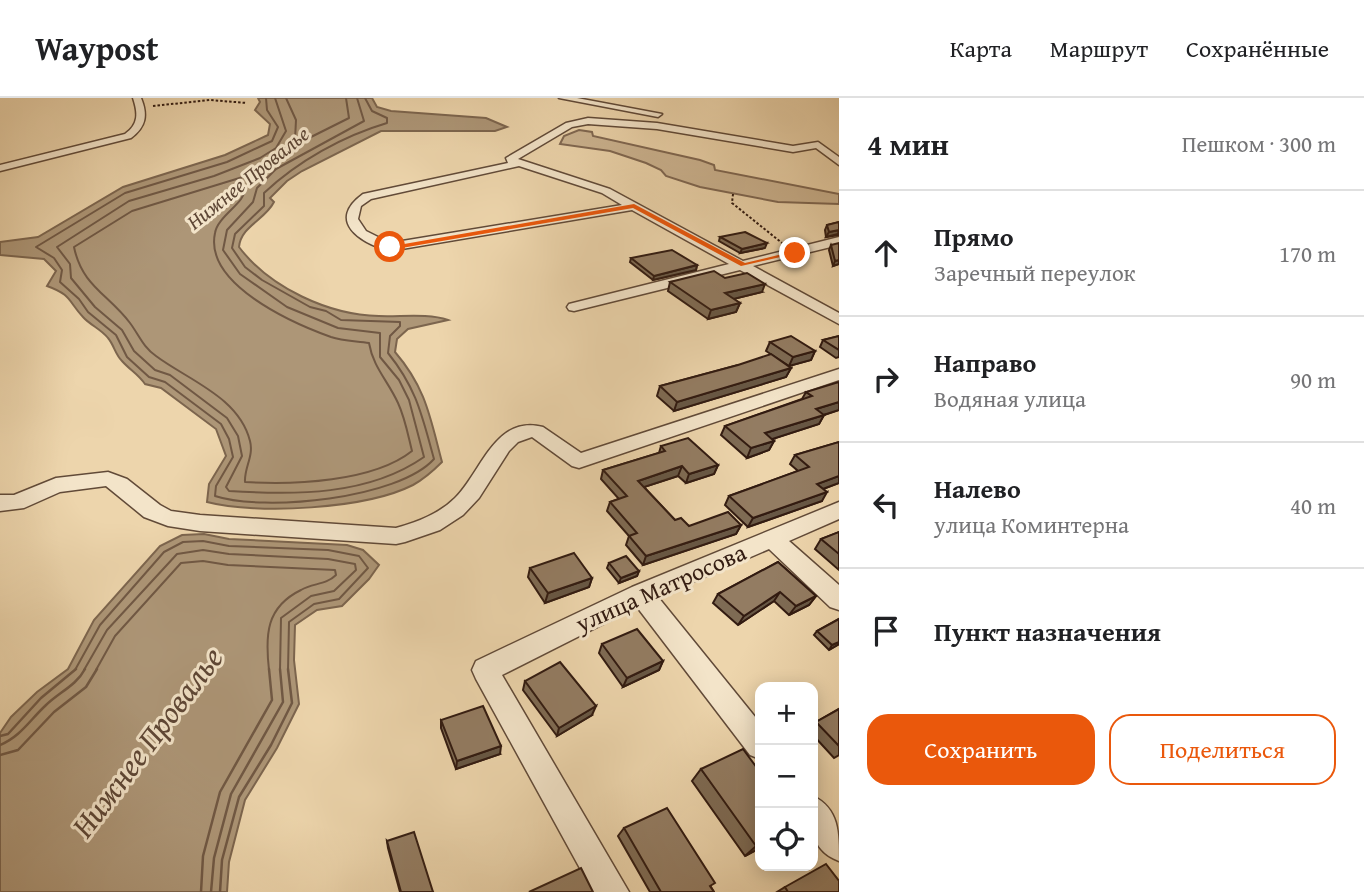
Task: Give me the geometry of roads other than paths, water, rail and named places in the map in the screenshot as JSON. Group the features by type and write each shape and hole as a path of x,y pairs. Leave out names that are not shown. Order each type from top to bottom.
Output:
{"street":[{"path":"563,98 665,115"},
{"path":"0,168 128,136 140,127 138,102"},
{"path":"634,206 390,247 374,243 353,223 350,215 358,201 389,190 516,161 569,125 588,121 657,126 793,149 818,145 839,162"},
{"path":"699,122 818,145 839,146"},
{"path":"516,161 592,185 744,265 839,319"},
{"path":"574,307 839,242"},
{"path":"0,503 16,503 56,485 108,479 120,484 152,511 168,518 227,525 396,536 419,531 442,519 464,502 504,444 514,434 536,431 579,460 839,374"},
{"name":"улица Матросова","path":"612,892 485,670 640,594 839,510"},
{"path":"772,539 839,600"},
{"path":"640,594 755,739"},
{"path":"818,818 839,845"}],"water":[{"name":"Нижнее Провалье","path":"258,98 372,98 377,107 391,111 486,118 507,127 495,131 381,131 287,181 270,198 274,202 270,208 249,228 241,240 239,247 267,275 284,287 321,305 360,314 423,316 448,320 408,329 397,339 395,352 420,391 442,462 417,483 393,493 368,500 282,509 207,502 209,484 226,456 216,429 161,388 145,384 120,358 105,335 86,320 65,296 47,286 56,271 44,259 0,255 0,242 38,237 123,187 225,155 268,135 270,124 255,110 260,102"},
{"name":"Нижнее Провалье","path":"204,534 229,539 347,545 363,550 379,565 342,606 317,610 295,625 294,660 299,704 277,748 245,800 229,862 227,892 0,892 0,733 11,717 37,692 68,669 94,620 160,546 182,535"}]}
